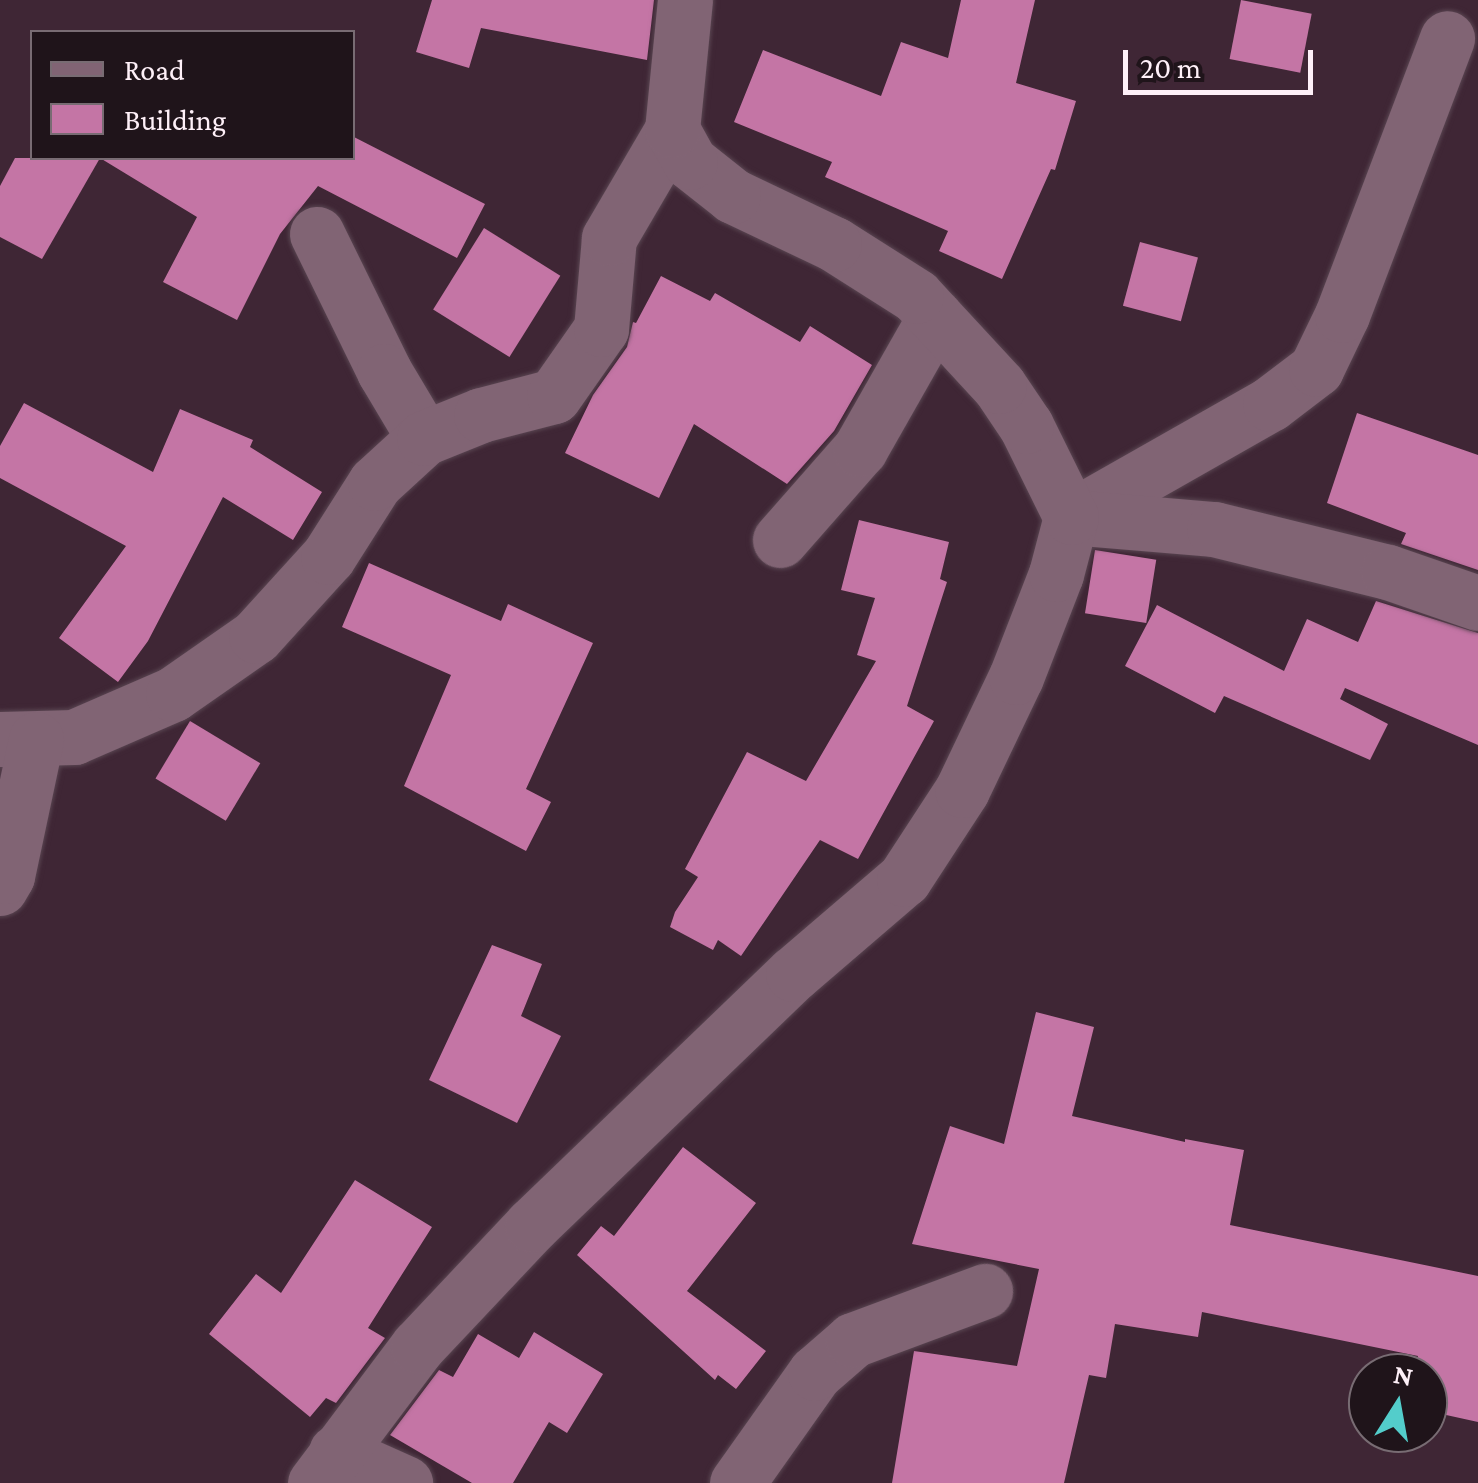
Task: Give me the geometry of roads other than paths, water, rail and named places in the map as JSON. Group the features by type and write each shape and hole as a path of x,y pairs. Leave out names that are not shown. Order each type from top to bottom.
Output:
{"street":[{"path":"0,888 6,876 18,739 74,737 173,694 256,636 328,557 375,483 424,438 481,415 554,396 601,329 610,238 672,130 685,0"},
{"path":"1071,516 1270,404 1316,369 1342,315 1447,38"},
{"path":"405,1483 326,1468 418,1346 532,1225 794,974 904,879 962,790 1016,677 1056,574 1071,516 1026,426 999,386 916,296 834,244 733,196 690,162 672,130"},
{"path":"318,234 384,371 424,438"},
{"path":"780,540 860,448 935,316"},
{"path":"1071,516 1214,529 1388,572 1478,603"},
{"path":"737,1483 815,1373 853,1340 930,1308 985,1291"}]}
